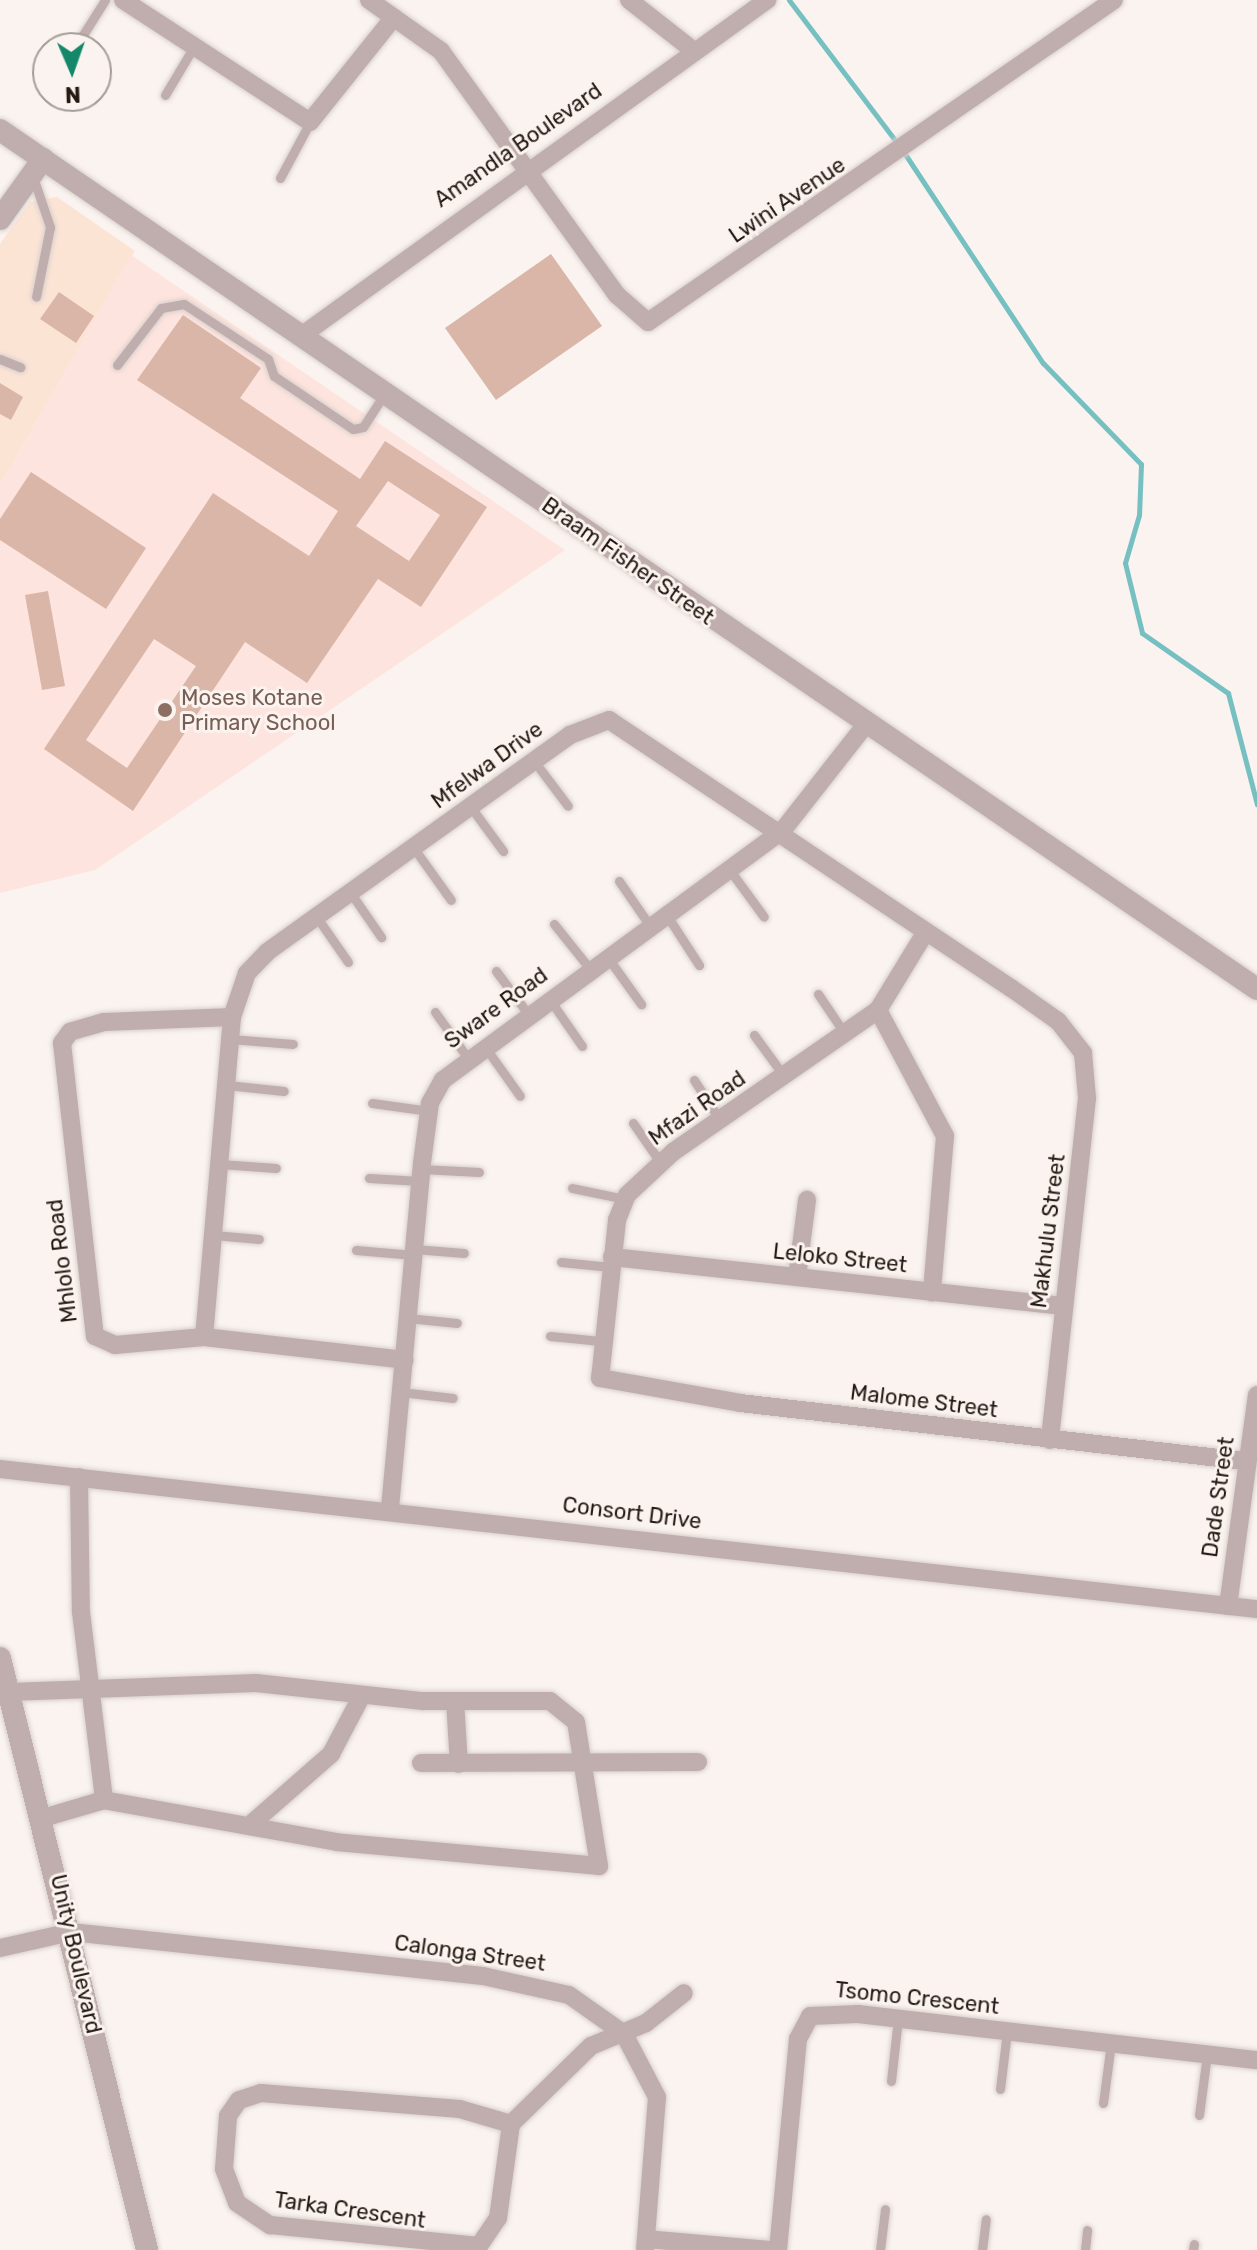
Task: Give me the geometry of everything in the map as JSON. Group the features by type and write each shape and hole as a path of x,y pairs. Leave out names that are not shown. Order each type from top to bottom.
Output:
{"street":[{"path":"123,0 310,122 381,6 441,51 529,166"},
{"path":"629,0 694,51"},
{"name":"Amandla Boulevard","path":"301,336 529,166 767,0"},
{"name":"Lwini Avenue","path":"529,166 623,302 652,322 1114,0"},
{"name":"Braam Fisher Street","path":"0,130 38,166 301,336 1257,989"},
{"path":"0,219 38,166"},
{"name":"Mfelwa Drive","path":"204,1337 232,1017 247,973 316,916 585,725 621,723 783,830 1069,1032"},
{"name":"Sware Road","path":"390,1508 421,1175 429,1111 443,1080 467,1057 783,830 866,724"},
{"name":"Mfazi Road","path":"625,1199 660,1162 878,1010 925,933"},
{"path":"878,1010 945,1136 932,1292"},
{"name":"Mhlolo Road","path":"232,1017 104,1022 70,1032 61,1049 95,1336 109,1345 204,1337 405,1360"},
{"name":"Makhulu Street","path":"1050,1440 1089,1080 1069,1032"},
{"path":"601,1341 625,1199"},
{"path":"797,1277 807,1200"},
{"name":"Leloko Street","path":"612,1262 797,1277 1063,1306"},
{"name":"Malome Street","path":"601,1341 600,1378 661,1392 1245,1461"},
{"name":"Dade Street","path":"1228,1606 1245,1461 1257,1395"},
{"name":"Consort Drive","path":"0,1469 390,1508 1257,1609"},
{"path":"79,1477 76,1539 89,1684 104,1800"},
{"name":"Unity Boulevard","path":"0,1658 43,1818 147,2250"},
{"path":"9,1692 89,1684 256,1683 361,1697 557,1703 576,1722 599,1866 337,1842 104,1800 43,1818"},
{"path":"250,1825 331,1754 361,1697"},
{"path":"455,1701 459,1764"},
{"path":"421,1763 584,1767 698,1762"},
{"name":"Calonga Street","path":"0,1948 71,1932 537,1984 592,2007 624,2034 657,2097 645,2244"},
{"path":"511,2124 591,2046 624,2034 684,1993"},
{"name":"Tsomo Crescent","path":"645,2244 775,2250 803,2022 828,2012 1257,2060"},
{"name":"Tarka Crescent","path":"261,2093 460,2109 511,2124 494,2232 469,2249 270,2225 237,2203 224,2169 228,2116 239,2100 261,2093"}],"lane":[{"path":"85,32 105,0"},
{"path":"165,95 193,48"},
{"path":"280,178 310,122"},
{"path":"36,297 50,227 38,166"},
{"path":"117,365 161,308 184,304 268,359 274,376 353,429 363,427 385,393"},
{"path":"0,359 20,367"},
{"path":"534,760 568,806"},
{"path":"470,806 503,851"},
{"path":"413,847 451,900"},
{"path":"729,869 764,917"},
{"path":"619,881 650,926"},
{"path":"350,892 381,937"},
{"path":"666,914 699,965"},
{"path":"316,916 348,962"},
{"path":"554,924 590,969"},
{"path":"607,957 641,1004"},
{"path":"496,971 528,1014"},
{"path":"818,994 845,1034"},
{"path":"549,999 582,1046"},
{"path":"435,1012 467,1057"},
{"path":"754,1035 784,1076"},
{"path":"230,1039 293,1044"},
{"path":"484,1045 520,1096"},
{"path":"694,1080 720,1120"},
{"path":"227,1085 284,1091"},
{"path":"372,1103 429,1111"},
{"path":"633,1123 660,1162"},
{"path":"220,1164 276,1168"},
{"path":"369,1178 479,1172"},
{"path":"572,1188 625,1199"},
{"path":"214,1235 259,1239"},
{"path":"356,1250 464,1253"},
{"path":"561,1262 612,1262"},
{"path":"408,1318 457,1323"},
{"path":"550,1336 601,1341"},
{"path":"401,1392 453,1398"},
{"path":"891,2081 898,2019"},
{"path":"1000,2089 1007,2031"},
{"path":"1103,2103 1111,2043"},
{"path":"1199,2115 1207,2054"},
{"path":"880,2250 885,2209"},
{"path":"982,2250 986,2219"},
{"path":"1085,2250 1087,2230"}],"shaded area":[{"path":"57,197 135,251 0,485 0,244 30,202"},
{"name":"Moses Kotane Primary School","path":"131,255 565,550 95,870 0,893 0,485"}],"building":[{"path":"551,254 602,326 496,400 445,328"},
{"path":"59,292 94,316 76,343 40,319"},
{"path":"183,315 261,368 240,398 360,479 385,441 487,507 421,607 378,579 307,683 245,642 133,811 44,749 213,493 309,556 338,511 137,380","holes":["388,481 440,515 409,561 356,526","154,639 196,666 127,768 86,740"]},
{"path":"0,383 23,397 11,420 0,414"},
{"path":"31,472 146,548 106,609 0,540 0,519"},
{"path":"48,591 65,686 42,690 25,595"}],"waterway":[{"path":"789,0 897,143"},
{"path":"903,151 1043,363 1141,464 1139,515 1125,563 1142,633 1228,693 1257,804"}],"place":[{"name":"Moses Kotane Primary School","path":"165,710"}]}
